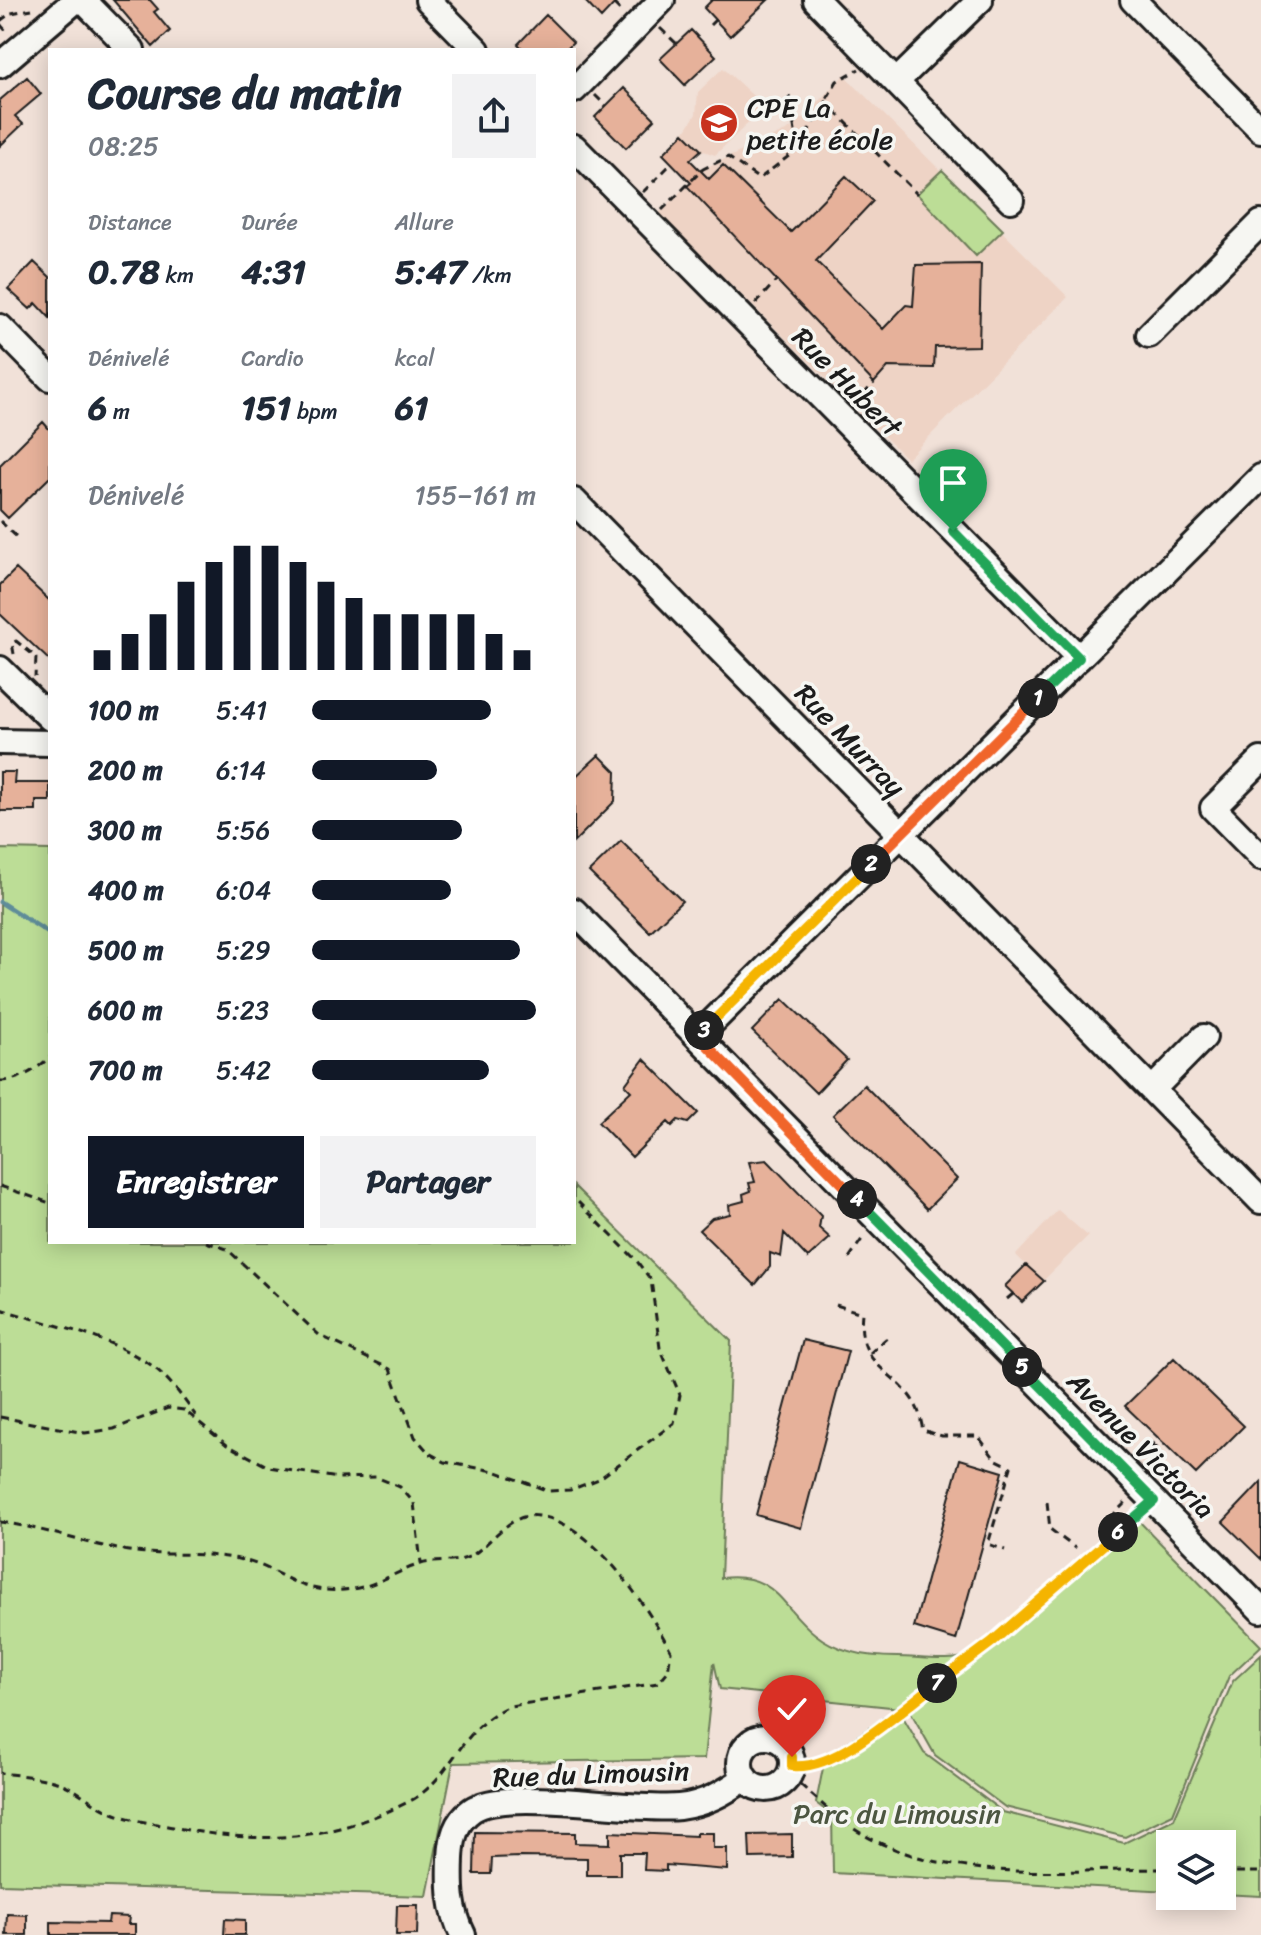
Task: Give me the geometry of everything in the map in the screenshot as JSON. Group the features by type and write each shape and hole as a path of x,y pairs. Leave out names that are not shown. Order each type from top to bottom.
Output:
{"street":[{"path":"0,65 76,0"},
{"path":"83,0 130,48"},
{"path":"428,0 475,48"},
{"path":"816,0 1011,200"},
{"path":"897,81 980,0"},
{"path":"1133,0 1261,130"},
{"path":"582,90 658,11"},
{"name":"Rue Hubert","path":"576,149 1079,658"},
{"path":"1149,335 1261,223"},
{"path":"0,327 48,376"},
{"path":"698,1036 1261,477"},
{"name":"Rue Murray","path":"576,503 1261,1201"},
{"path":"7,662 48,715"},
{"path":"0,742 48,743"},
{"path":"1261,760 1213,808 1261,857"},
{"name":"Avenue Victoria","path":"576,913 1261,1610"},
{"path":"1152,1090 1204,1037"},
{"path":"759,1738 783,1743 792,1757 791,1770 777,1787 768,1789 751,1785 745,1778 742,1754 759,1738"},
{"name":"Rue du Limousin","path":"463,1935 451,1907 452,1839 458,1823 474,1808 503,1802 678,1807 716,1798 745,1778"}],"path":[{"path":"614,4 628,17"},
{"path":"6,31 0,22 13,12 32,9"},
{"path":"658,11 677,44"},
{"path":"710,25 715,20"},
{"path":"659,213 703,169 728,157 759,179 798,149 825,101 844,75 859,69 867,75"},
{"path":"582,90 606,106"},
{"path":"789,96 798,149"},
{"path":"825,101 917,194"},
{"path":"640,195 672,163"},
{"path":"752,307 776,281"},
{"path":"851,408 874,383"},
{"path":"0,521 20,540"},
{"path":"7,662 12,643 16,641 33,655 37,669 33,684"},
{"path":"33,655 39,651"},
{"path":"0,1081 24,1075 48,1058"},
{"path":"0,1186 48,1202"},
{"path":"212,1244 227,1249 319,1335 390,1369 415,1437 429,1453 445,1462 494,1471 549,1491 570,1490 599,1479 674,1423 680,1406 680,1395 660,1348 651,1280 636,1260 576,1200"},
{"path":"849,1258 876,1219"},
{"path":"1007,1299 1013,1294"},
{"path":"836,1305 862,1313 859,1335 879,1370 906,1391 917,1407 923,1430 942,1436 978,1436 995,1459 1011,1467 986,1542 1005,1550"},
{"path":"0,1309 111,1346 149,1364 174,1385 198,1419"},
{"path":"869,1353 888,1337"},
{"path":"0,1417 85,1433 114,1429 168,1408 184,1410 227,1445 269,1467 338,1478 376,1477 400,1487 414,1503 421,1564"},
{"path":"791,1770 808,1768 864,1737 992,1642 1140,1487 1148,1450 1157,1439"},
{"path":"1148,1450 1165,1444"},
{"path":"1110,1518 1140,1487"},
{"path":"1047,1502 1050,1529 1075,1548"},
{"path":"0,1522 77,1543 136,1552 237,1559 308,1589 351,1589 383,1583 421,1564 457,1561 473,1555 515,1519 538,1515 559,1523 612,1560 671,1651 668,1671 658,1683 510,1706 491,1713 413,1799 357,1824 293,1838 240,1839 135,1820 111,1813 68,1787 40,1778 0,1773"},
{"path":"791,1770 840,1820 876,1842 951,1867 1022,1871 1156,1869"},
{"path":"1236,1872 1261,1872"}],"shaded area":[{"name":"CPE La petite école","path":"723,68 765,107 715,155 701,150 679,171 663,154 684,133 696,114 698,92"},
{"path":"844,75 1068,297 907,459 659,213 703,169 794,127"},
{"path":"1058,1210 1088,1236 1022,1302 1005,1286 1026,1265 1016,1255"}],"green space":[{"path":"942,170 1003,230 976,256 917,194"},
{"path":"0,849 48,850 48,1244 576,1244 576,1188 731,1341 721,1578 754,1580 766,1586 815,1634 843,1649 876,1656 958,1658 975,1651 1021,1618 1133,1515 1261,1646 1229,1676 1173,1814 1125,1837 1005,1807 935,1755 909,1709 720,1689 714,1662 704,1759 453,1763 427,1896 0,1884"},
{"name":"Parc du Limousin","path":"1261,1655 1261,1896 1236,1895 1236,1830 1156,1830 1156,1890 833,1873 832,1815 816,1803 825,1758 888,1715 903,1717 924,1753 1003,1812 1124,1843 1174,1819 1233,1681"}],"building":[{"path":"113,0 150,0 158,9 154,12 170,31 153,47"},
{"path":"584,0 618,0 601,18"},
{"path":"712,0 768,0 730,36 704,8"},
{"path":"546,15 573,42 567,48 522,48 518,44"},
{"path":"691,30 716,56 685,85 660,59"},
{"path":"27,77 41,94 15,116 23,124 0,146 0,100"},
{"path":"624,88 655,119 626,148 595,117"},
{"path":"684,133 701,150 690,160 709,179 723,165 791,232 846,176 873,201 816,261 883,329 906,305 913,306 916,265 981,264 979,346 935,347 934,368 888,367 874,383 687,186 691,183 663,154"},
{"path":"34,262 48,275 48,316 36,303 30,309 8,289"},
{"path":"43,422 48,428 48,479 8,518 0,510 0,465"},
{"path":"16,569 48,599 48,659 0,614 0,585"},
{"path":"599,755 616,772 615,801 576,840 576,776"},
{"path":"0,772 15,772 14,783 48,783 48,801 36,801 36,811 0,811"},
{"path":"621,841 682,901 650,932 589,872"},
{"path":"783,999 847,1060 816,1093 752,1031"},
{"path":"644,1059 698,1113 688,1123 678,1120 672,1126 668,1122 632,1157 598,1122 631,1091 625,1085"},
{"path":"864,1085 957,1179 927,1209 833,1115"},
{"path":"767,1160 821,1216 819,1228 830,1238 808,1258 784,1233 781,1257 770,1253 770,1267 755,1285 699,1230 712,1218 730,1214 729,1205 744,1201 743,1194 751,1191 749,1183 755,1182 749,1162"},
{"path":"1026,1265 1044,1281 1022,1302 1005,1286"},
{"path":"803,1340 848,1351 801,1528 756,1515"},
{"path":"1174,1358 1244,1426 1196,1474 1125,1406"},
{"path":"960,1459 1003,1472 956,1640 914,1627"},
{"path":"1261,1482 1261,1559 1223,1522"},
{"path":"475,1832 575,1833 575,1843 610,1844 610,1832 696,1836 696,1833 713,1833 713,1848 727,1848 727,1870 666,1865 666,1871 644,1870 645,1853 620,1853 620,1875 587,1875 587,1858 520,1857 492,1858 491,1874 474,1874"},
{"path":"792,1834 792,1857 750,1858 749,1835"},
{"path":"397,1905 418,1905 417,1935 396,1935"},
{"path":"7,1914 27,1915 27,1935 6,1935"},
{"path":"109,1916 129,1917 128,1924 135,1924 135,1935 51,1935 51,1922 108,1923"},
{"path":"225,1919 245,1920 245,1935 224,1935"}],"waterway":[{"path":"0,902 48,933"}],"place":[{"name":"CPE La petite école","path":"719,123"}],"route":[{"path":"792,1757 792,1766 808,1768 851,1747 992,1642 1154,1501 698,1036 1079,658 953,531"}]}
